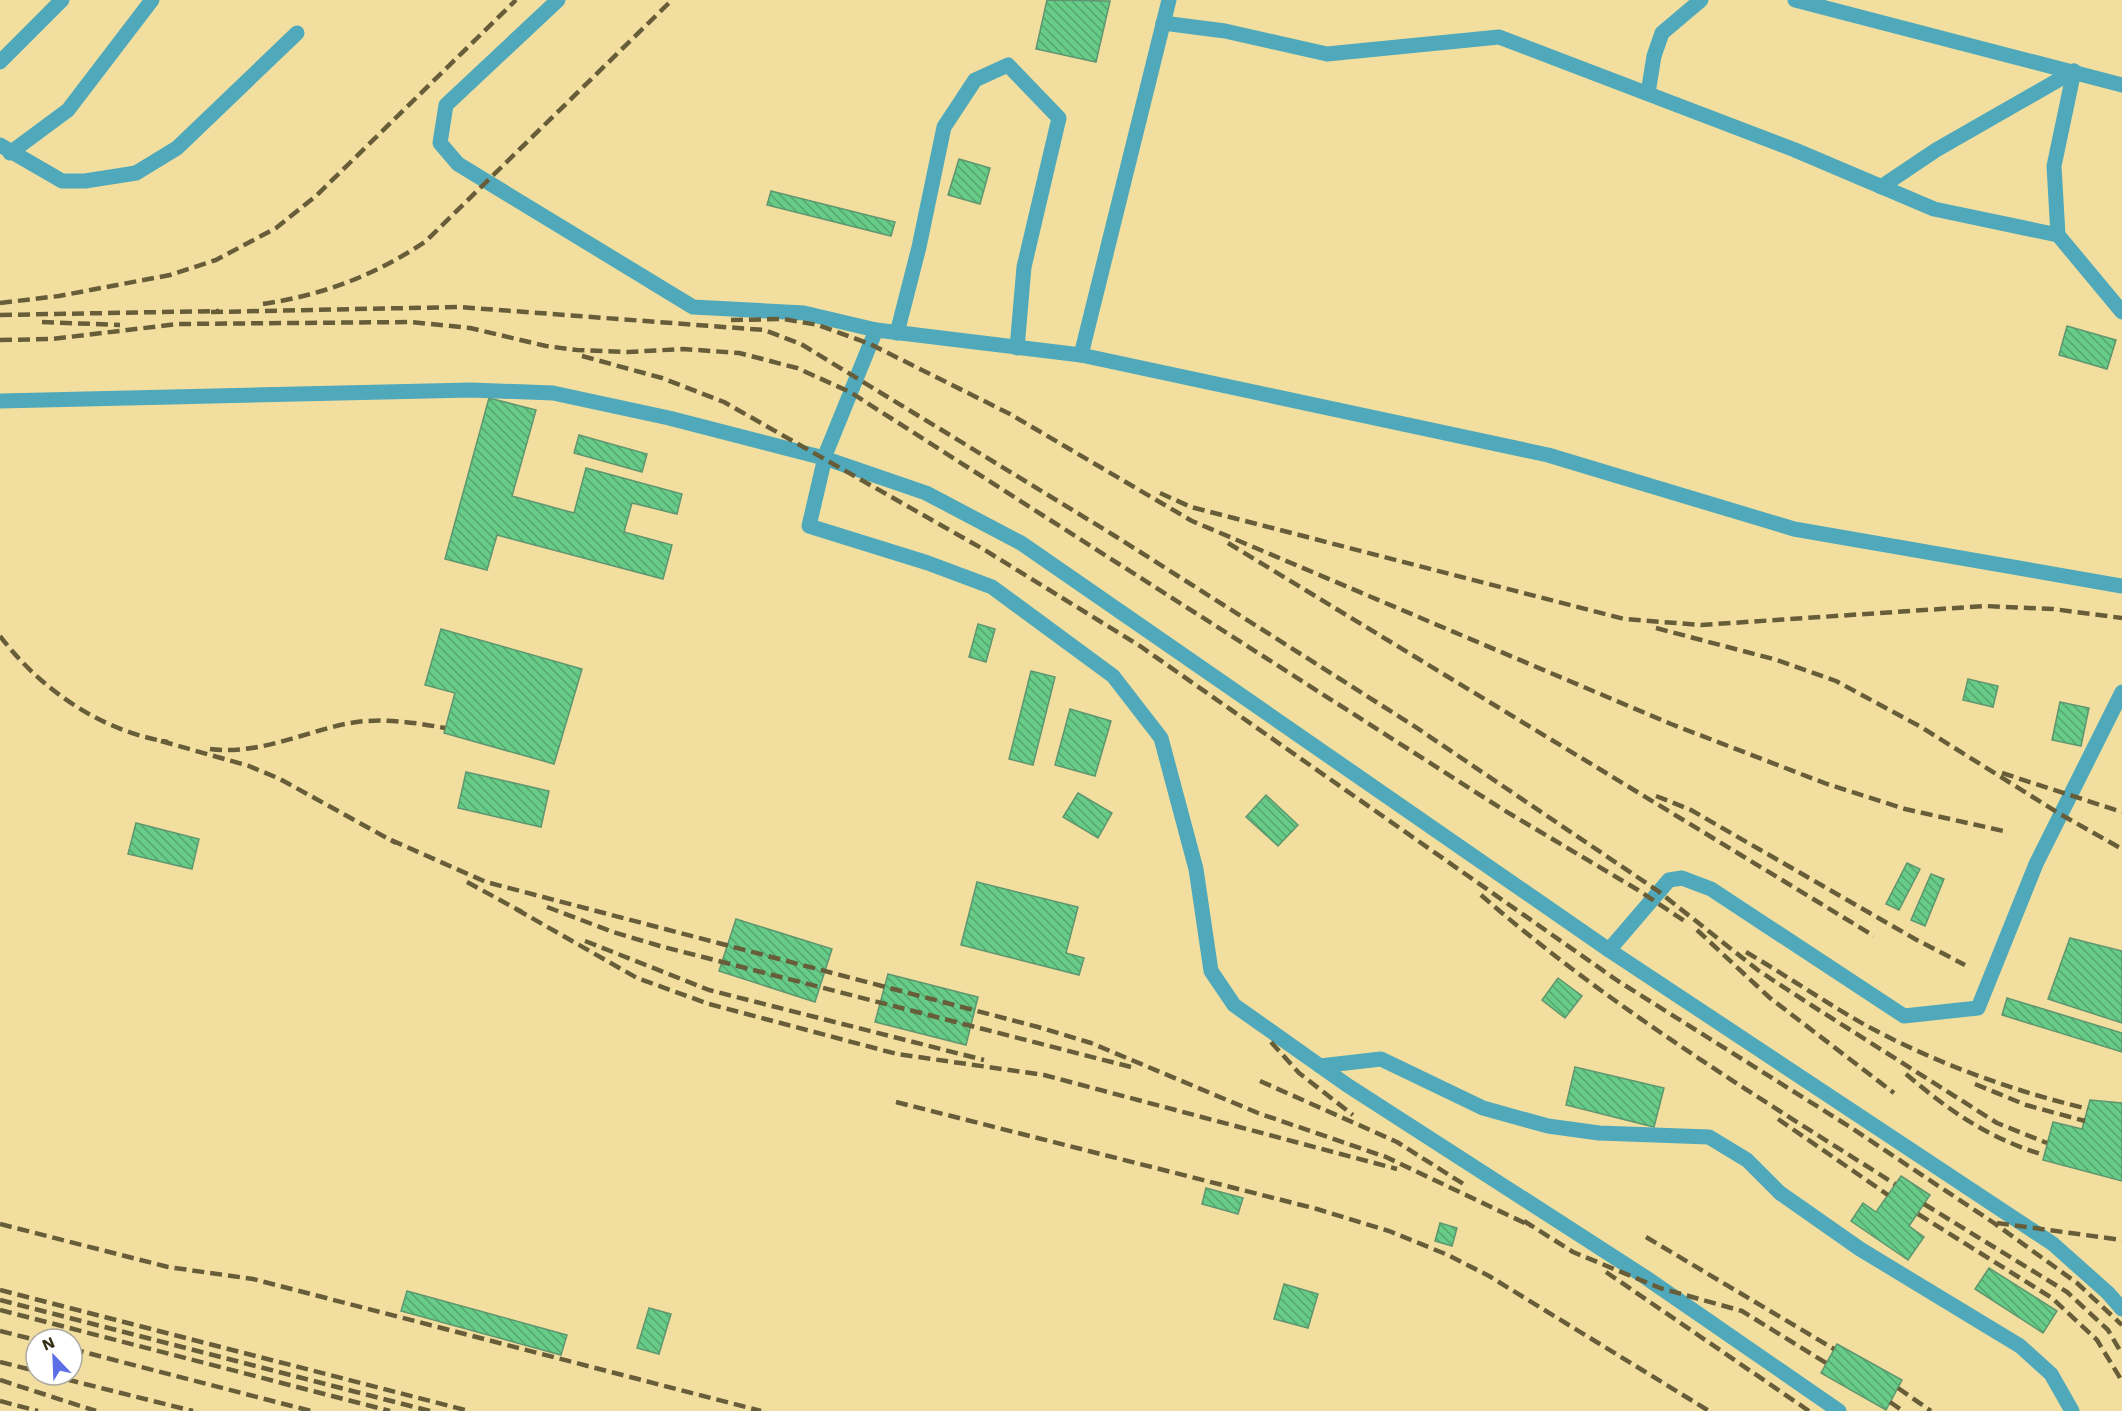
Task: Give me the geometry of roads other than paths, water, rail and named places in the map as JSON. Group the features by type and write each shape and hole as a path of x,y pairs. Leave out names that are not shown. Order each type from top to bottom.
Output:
{"lane":[{"path":"0,62 62,0"},
{"path":"152,0 68,110 5,149 62,181 85,181 136,173 177,148 297,33"},
{"path":"558,0 446,105 440,143 458,164 693,307 804,313 876,330 1082,355 1548,455 1794,529 2122,586"},
{"path":"1082,355 1168,0"},
{"path":"1648,93 1654,56 1662,33 1701,0"},
{"path":"1795,0 2122,85"},
{"path":"1163,23 1225,31 1327,54 1499,37 1648,93 1934,210 2058,235"},
{"path":"897,333 919,247 944,127 975,80 1008,65 1059,118 1024,267 1017,348"},
{"path":"1881,187 1936,150 2074,71"},
{"path":"2074,71 2054,166 2058,235 2122,312"},
{"path":"876,330 825,458 809,526 928,562 992,587 1113,676 1161,738 1196,869 1211,971 1234,1005 1320,1066 1645,1277 1839,1411"},
{"path":"0,401 471,390 553,393 669,418 825,458 926,493 1021,543 1609,950 2053,1244 2108,1293 2122,1309"},
{"path":"1609,950 1669,880 1682,878 1711,889 1904,1016 1978,1008 2036,864 2122,692"},
{"path":"1320,1066 1381,1059 1483,1108 1548,1126 1599,1133 1709,1137 1747,1160 1780,1193 1860,1249 2020,1346 2052,1374 2072,1411"}],"railway":[{"path":"0,303 59,296 170,275 216,260 276,228 317,195 516,0"},
{"path":"263,304 307,295 348,282 388,264 426,241 672,0"},
{"path":"211,312 459,307 764,330 801,344 1115,536 1414,726 1658,891 1759,971 1811,1005 1997,1123 2047,1143"},
{"path":"0,315 219,311"},
{"path":"731,320 783,319 818,325 870,344 1010,414 1192,521 1671,724 1827,784 1905,809 2008,832"},
{"path":"42,322 120,325"},
{"path":"0,340 52,339 178,324 411,322 470,328 546,346 577,350 628,352 683,349 739,353 797,368 850,392 1502,809 1638,890 1686,922"},
{"path":"582,356 662,378 724,402 983,549 1140,646 1618,981 1850,1127 1994,1223 2077,1283 2122,1325"},
{"path":"1160,493 1191,507 1624,619 1701,625 1985,606 2053,609 2122,618"},
{"path":"1228,543 1874,936"},
{"path":"1656,628 1777,660 1836,681 1921,727 2060,814 2122,849"},
{"path":"0,636 34,674 74,705 119,728 143,737 168,742"},
{"path":"210,749 227,750 261,746 357,722 395,721 445,728"},
{"path":"161,741 249,766 280,779 396,843"},
{"path":"2002,773 2122,812"},
{"path":"1656,796 1691,810 1915,939 1965,965"},
{"path":"391,840 486,882 1038,1027 1091,1043 1258,1113 1386,1157 1531,1226"},
{"path":"467,882 522,912"},
{"path":"1481,895 1529,936 1630,1011 1735,1082 1895,1184"},
{"path":"547,907 613,932 660,946 1131,1067"},
{"path":"516,909 637,978 709,1004 897,1054 1044,1075 1397,1169"},
{"path":"1697,930 1770,998 1894,1093"},
{"path":"585,941 709,990 984,1060"},
{"path":"1746,952 1894,1040 1975,1075 2088,1109"},
{"path":"1271,1042 1299,1073 1353,1115"},
{"path":"1906,1074 1954,1112 1988,1132 2044,1155"},
{"path":"1260,1081 1397,1142 1465,1185"},
{"path":"1975,1084 2026,1105 2085,1121"},
{"path":"896,1102 1317,1209 1389,1231 1448,1255 1489,1276 1709,1411"},
{"path":"1778,1119 1888,1195"},
{"path":"1924,1204 2067,1292 2108,1330 2122,1354"},
{"path":"1918,1214 2052,1298 2097,1340 2122,1381"},
{"path":"1524,1221 1573,1252 1660,1288 1742,1311 1826,1363"},
{"path":"1997,1223 2122,1240"},
{"path":"0,1224 168,1267 253,1279 761,1411"},
{"path":"1646,1237 1834,1349"},
{"path":"1606,1272 1809,1411"},
{"path":"0,1290 469,1411"},
{"path":"0,1300 430,1411"},
{"path":"0,1310 390,1411"},
{"path":"0,1331 24,1337"},
{"path":"84,1352 311,1411"},
{"path":"0,1362 24,1368"},
{"path":"0,1380 96,1411"},
{"path":"84,1384 193,1411"},
{"path":"1898,1388 1931,1411"},
{"path":"0,1401 38,1411"},
{"path":"1890,1402 1903,1411"}]}
